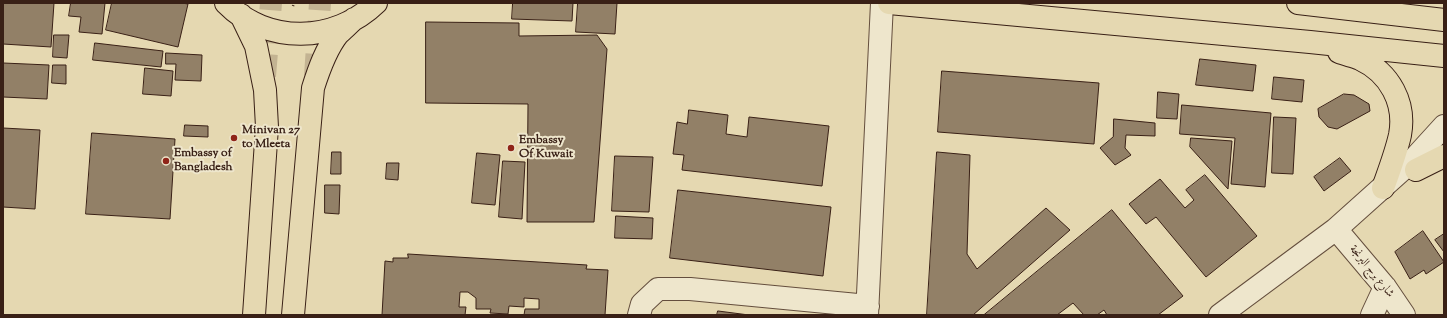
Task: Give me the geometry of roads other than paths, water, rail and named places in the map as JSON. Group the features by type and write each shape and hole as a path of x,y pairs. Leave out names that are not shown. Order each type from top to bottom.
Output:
{"main road":[{"path":"234,9 258,26 277,32 297,34 317,33 336,28 369,10 376,3"},
{"path":"889,3 1444,56"},
{"path":"1298,3 1444,20"},
{"path":"234,9 256,46 265,90 267,127 254,315"},
{"path":"293,315 313,88 322,62 331,45 338,35 354,19"},
{"path":"1310,42 1360,59 1373,67 1384,77 1397,96 1401,113 1400,135 1376,194"},
{"path":"1416,170 1444,156"}],"street":[{"path":"639,315 642,304 658,289 690,289 868,310 882,3"},
{"path":"1220,315 1336,229 1413,160 1444,126"},
{"path":"1376,194 1416,170 1444,149"},
{"name":"شارع برج البرنجة","path":"1336,229 1385,287 1404,315"},
{"path":"1372,315 1385,287"}],"tunnel":[{"path":"265,76 271,3"},
{"path":"315,76 320,3"}],"place":[{"name":"Minivan 27 to Mleeta","path":"234,138"},
{"name":"Embassy Of Kuwait","path":"511,148"},
{"name":"Embassy of Bangladesh","path":"166,161"}]}
